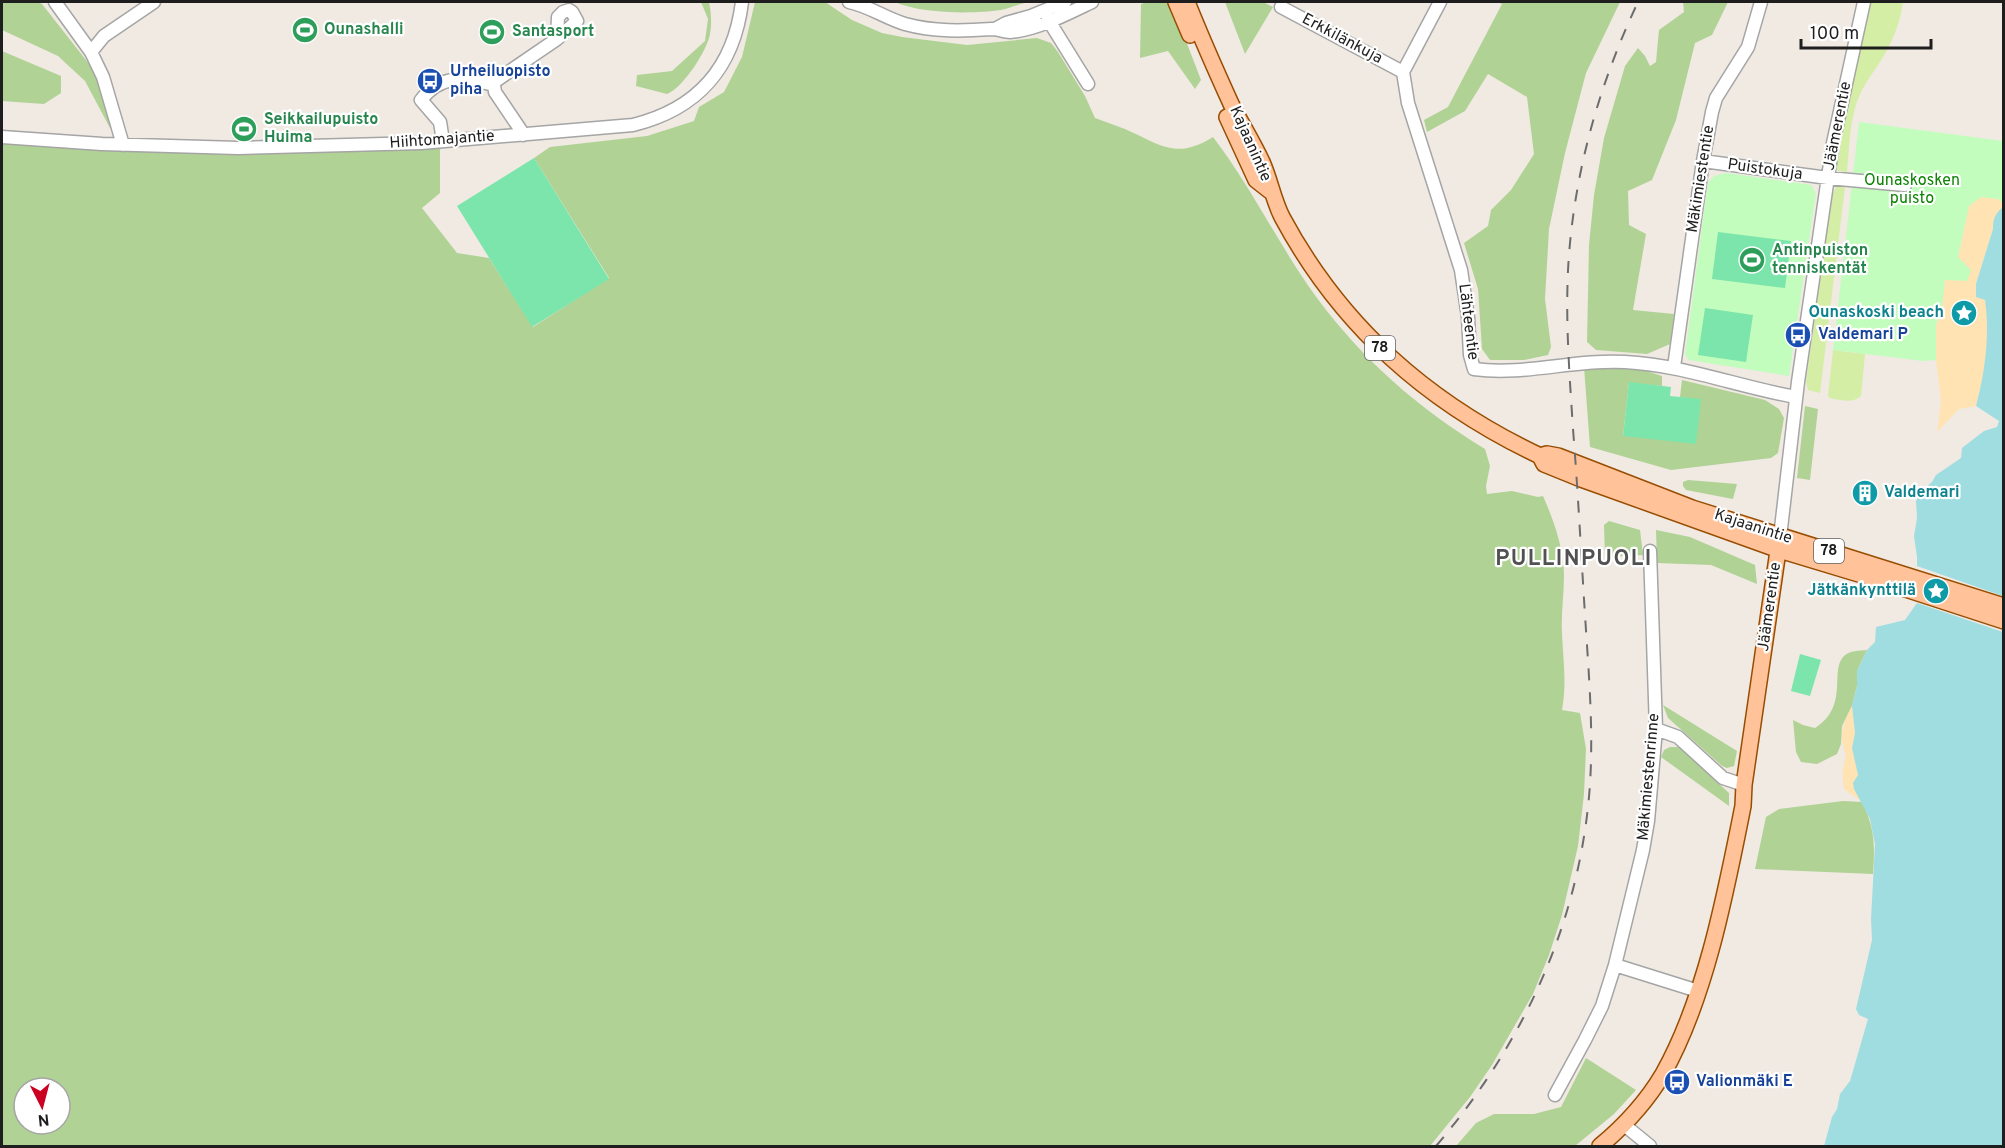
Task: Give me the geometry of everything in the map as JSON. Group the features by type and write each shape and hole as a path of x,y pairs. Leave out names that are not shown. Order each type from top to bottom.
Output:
{"main road":[{"name":"Kajaanintie","path":"1176,2 1256,180 1270,191"},
{"name":"Kajaanintie","path":"1187,2 1233,107 1262,162 1270,191"},
{"name":"78","path":"1270,191 1282,216 1327,289 1342,309 1396,364 1481,426 1540,456 1544,464 1581,479 1780,543 2004,606"},
{"name":"Jäämerentie","path":"1600,1146 1642,1104 1662,1075 1698,991 1705,968 1743,806 1744,784 1780,543"},
{"name":"78","path":"1874,571 2004,621"}],"street":[{"path":"55,2 91,52 107,87 123,145"},
{"path":"91,52 104,36 154,2"},
{"name":"Hiihtomajantie","path":"2,136 123,145 238,148 443,141 633,125 678,108 704,88 729,52 738,28 742,2"},
{"path":"857,2 904,24 959,31 995,29 1006,23 1048,16 1092,2"},
{"path":"1048,16 1065,2"},
{"path":"1403,72 1440,2"},
{"name":"Mäkimiestentie","path":"1674,368 1712,112 1716,98 1748,47 1761,2"},
{"name":"Jäämerentie","path":"1780,543 1796,396 1828,178 1864,2"},
{"name":"Erkkilänkuja","path":"1281,7 1403,72"},
{"path":"1048,16 1088,84"},
{"path":"523,135 495,92 494,82 557,39"},
{"name":"Lähteentie","path":"1403,72 1408,104 1461,270 1468,317 1470,356 1474,369 1505,371 1622,362 1674,368 1796,396"},
{"path":"443,141 440,122 421,100 437,84 449,80 494,85"},
{"name":"Puistokuja","path":"1703,161 1828,178 1905,185"},
{"name":"Mäkimiestenrinne","path":"1555,1095 1602,1006 1615,965 1643,850 1648,821 1656,729 1650,551"},
{"path":"1656,729 1678,737 1723,778 1744,784"},
{"path":"1615,965 1698,991"},
{"path":"1623,1124 1650,1146"}],"green space":[{"path":"2,2 42,4 93,69 113,125 110,128 85,81 58,56 2,30"},
{"path":"701,2 709,2 710,34 704,50 687,77 667,94 636,86 637,75 672,71 705,41 708,19"},
{"path":"755,2 825,2 852,20 882,33 902,37 967,45 1037,38 1051,43 1085,96 1095,118 1169,148 1189,148 1213,137 1303,278 1335,321 1373,363 1415,400 1485,449 1490,466 1486,486 1487,494 1512,491 1543,496 1562,556 1564,680 1562,710 1580,713 1586,749 1584,794 1578,846 1562,915 1549,955 1533,994 1492,1065 1470,1097 1430,1146 2,1146 2,137 102,144 443,141 440,150 440,193 422,208 457,253 489,258 533,327 609,278 534,158 550,147 647,136 694,121 699,107 724,92 742,57"},
{"path":"895,2 1028,2 1001,10 962,12 919,9"},
{"path":"1171,2 1201,80 1195,89 1168,51 1140,58 1141,4"},
{"path":"1225,2 1263,2 1273,7 1245,54"},
{"path":"1497,2 1620,2 1586,73 1565,153 1549,229 1545,299 1551,347 1548,355 1524,360 1490,360 1482,349 1478,289 1464,243 1488,226 1491,210 1511,190 1534,154 1527,97 1488,74 1465,111 1427,132 1424,120 1448,107 1502,4"},
{"path":"1683,2 1728,2 1712,35 1695,43 1676,120 1652,180 1628,191 1629,225 1646,234 1633,310 1674,314 1670,344 1647,354 1596,350 1587,342 1589,245 1594,195 1604,138 1625,66 1638,48 1650,66 1656,62 1659,30 1684,12"},
{"path":"1871,2 1903,2 1898,26 1892,40 1858,100 1851,130 1847,172 1838,171 1836,168 1846,112"},
{"path":"2,51 61,76 61,93 44,104 2,101"},
{"name":"Ounaskosken puisto","path":"1859,122 2003,141 2003,203 1998,199 1981,197 1969,206 1958,257 1971,270 1967,281 1945,280 1942,308 1936,325 1936,360 1923,361 1833,350"},
{"path":"534,158 609,279 532,327 457,206"},
{"path":"1726,173 1811,185 1816,193 1789,376 1689,360 1685,355 1708,183 1714,176"},
{"path":"1844,184 1820,393 1808,390 1806,382 1831,198 1836,187"},
{"name":"Antinpuiston tenniskentät","path":"1718,232 1791,241 1785,288 1712,279"},
{"path":"1705,308 1753,315 1746,362 1698,355"},
{"path":"1833,350 1865,354 1861,396 1854,400 1846,401 1828,396"},
{"path":"1584,367 1643,370 1662,376 1662,386 1629,383 1623,436 1701,400 1680,397 1682,380 1765,400 1779,409 1784,418 1778,453 1771,458 1671,470 1590,447"},
{"path":"1629,382 1671,387 1670,396 1701,399 1696,444 1623,436"},
{"path":"1805,406 1818,409 1810,480 1797,478"},
{"path":"1688,480 1737,484 1733,499 1686,490 1683,482"},
{"path":"1609,521 1640,530 1643,555 1605,557 1604,525"},
{"path":"1656,530 1690,537 1755,565 1757,584 1711,565 1657,563"},
{"path":"1867,650 1857,671 1857,686 1852,706 1842,726 1841,744 1837,754 1817,764 1801,762 1796,752 1793,720 1815,728 1826,719 1836,700 1840,662 1849,653"},
{"path":"1800,654 1821,660 1810,696 1791,691"},
{"path":"1663,705 1737,751 1734,766 1727,768 1722,766 1668,718"},
{"path":"1679,747 1729,793 1729,806 1661,757 1664,750"},
{"path":"1843,801 1862,802 1866,811 1873,837 1873,874 1755,869 1766,817 1779,809"},
{"path":"1586,1058 1636,1090 1614,1114 1575,1146 1456,1146 1476,1123 1494,1114 1534,1114 1561,1107"}],"sand":[{"name":"Ounaskoski beach","path":"1980,197 1998,199 2003,203 2003,207 1994,219 1976,284 1983,294 1988,324 1981,382 1976,406 1959,409 1937,432 1941,401 1936,360 1936,325 1942,308 1945,280 1958,257 1969,206"},
{"path":"1852,706 1855,733 1852,748 1858,775 1854,789 1862,802 1844,789 1843,785 1846,755 1842,736 1846,718"}],"water":[{"path":"2003,207 2003,1146 1824,1146 1840,1094 1850,1081 1868,1019 1859,1015 1856,1009 1872,940 1875,844 1870,819 1853,783 1858,775 1852,748 1855,733 1852,706 1857,686 1857,671 1867,650 1875,642 1876,627 1905,620 1917,603 1917,557 1914,536 1917,518 1916,501 1920,492 1932,482 1936,475 1961,458 1962,448 1984,431 1997,427 1999,421 1976,406 1984,367 1987,327 1985,300 1976,297 1976,284 1994,219"}],"pier":[{"name":"Jätkänkynttilä","path":"1914,565 2003,596 2003,632 1914,602"}],"railway":[{"path":"1436,1146 1466,1109 1493,1070 1538,988 1556,945 1581,854 1590,783 1591,711 1569,359 1568,266 1574,212 1586,150 1613,60 1638,2"}],"place":[{"name":"Ounashalli","path":"305,30"},
{"name":"Santasport","path":"492,32"},
{"name":"Urheiluopisto piha","path":"430,81"},
{"name":"Seikkailupuisto Huima","path":"244,129"},
{"name":"Antinpuiston tenniskentät","path":"1752,260"},
{"name":"Ounaskoski beach","path":"1964,313"},
{"name":"Valdemari P","path":"1798,335"},
{"name":"Valdemari","path":"1865,493"},
{"name":"Jätkänkynttilä","path":"1936,591"},
{"name":"Valionmäki E","path":"1677,1082"}],"district":[{"name":"PULLINPUOLI","path":"1574,559"}]}
